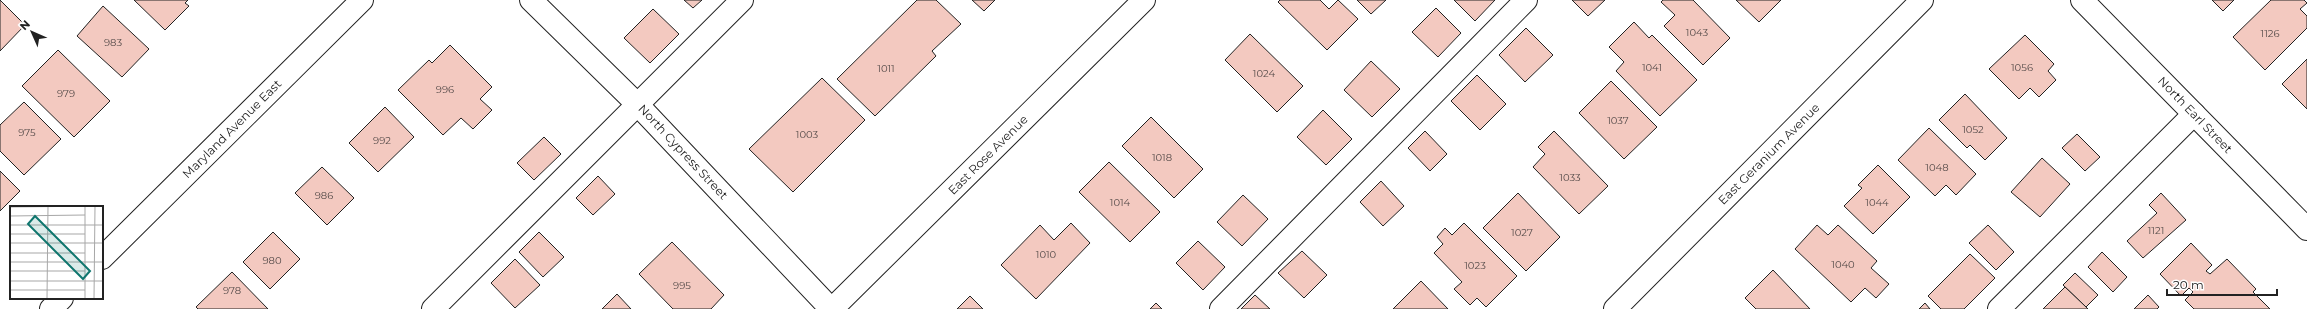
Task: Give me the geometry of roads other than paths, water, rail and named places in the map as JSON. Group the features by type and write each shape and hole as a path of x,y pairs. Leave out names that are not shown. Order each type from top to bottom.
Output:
{"street":[{"name":"Maryland Avenue East","path":"103,257 362,0"},
{"name":"North Cypress Street","path":"531,0 637,104 832,309"},
{"path":"432,309 742,0"},
{"name":"East Rose Avenue","path":"832,309 1144,0"},
{"path":"1221,309 1526,0"},
{"name":"East Geranium Avenue","path":"1615,309 1922,0"},
{"name":"North Earl Street","path":"2082,0 2307,230"},
{"path":"1999,309 2194,114"},
{"path":"51,309 61,299"}]}
